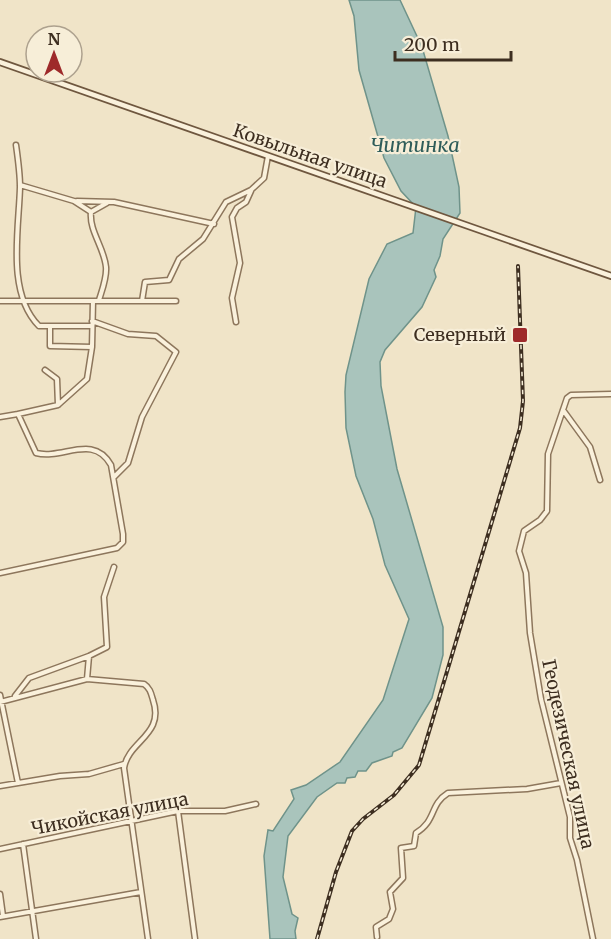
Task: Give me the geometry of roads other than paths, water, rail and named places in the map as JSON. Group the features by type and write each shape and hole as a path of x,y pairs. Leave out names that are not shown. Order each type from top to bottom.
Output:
{"main road":[{"name":"Ковыльная улица","path":"0,62 611,276"}],"street":[{"path":"16,145 20,184 16,269 26,302 37,324 50,326 92,323 113,326 128,334 156,336 176,352 142,417 128,463 113,477"},
{"path":"142,301 145,282 170,280 183,252 203,239 214,225 226,202 251,190 264,178 268,156"},
{"path":"20,184 74,201 91,212"},
{"path":"236,322 232,298 240,263 232,217 237,208 246,202 251,190"},
{"path":"74,201 110,202 214,225"},
{"path":"91,212 110,202"},
{"path":"91,212 91,226 100,244 106,268 99,300"},
{"path":"0,301 176,301"},
{"path":"0,417 58,405 87,379 92,346 93,301"},
{"path":"50,326 50,346 92,346"},
{"path":"45,370 57,379 58,405"},
{"path":"600,480 590,447 563,410 567,398 572,395 611,394"},
{"name":"Геодезическая улица","path":"563,410 548,454 547,511 521,536 519,551 526,573 531,643 541,699 570,817 570,838 577,860 593,939"},
{"path":"0,573 117,548 123,542 113,477 107,458 86,447 36,453 18,414"},
{"path":"14,697 29,678 89,656 104,649 108,644 104,597 114,567"},
{"path":"87,679 89,656"},
{"path":"0,786 89,774 124,764 156,719 157,712 147,685 87,679 1,702"},
{"path":"0,695 18,783"},
{"path":"124,764 130,821 148,939"},
{"path":"377,937 376,927 389,919 393,909 390,892 403,878 402,848 414,846 416,833 428,825 438,800 448,793 527,789 561,783"},
{"name":"Чикойская улица","path":"0,849 178,811 225,811 256,804"},
{"path":"178,811 195,939"},
{"path":"24,844 36,939"},
{"path":"0,894 1,916 141,892"}],"water":[{"name":"Читинка","path":"349,0 400,0 422,47 448,136 459,187 460,213 443,239 440,256 434,270 436,277 422,307 385,350 380,362 381,386 397,469 443,627 443,655 432,698 402,748 393,752 392,756 372,763 366,771 358,771 355,777 347,778 345,783 337,783 317,797 288,836 283,877 292,914 298,918 296,939 270,939 264,856 268,830 273,831 294,799 291,790 306,785 340,762 383,700 409,619 385,565 373,519 356,476 346,428 345,392 346,375 369,279 387,244 413,233 416,207 401,191 384,158 359,70 354,16"}],"railway":[{"path":"317,939 336,872 352,831 363,819 394,795 419,765 520,428 523,401 518,266"}],"place":[{"name":"Северный","path":"520,335"}]}
